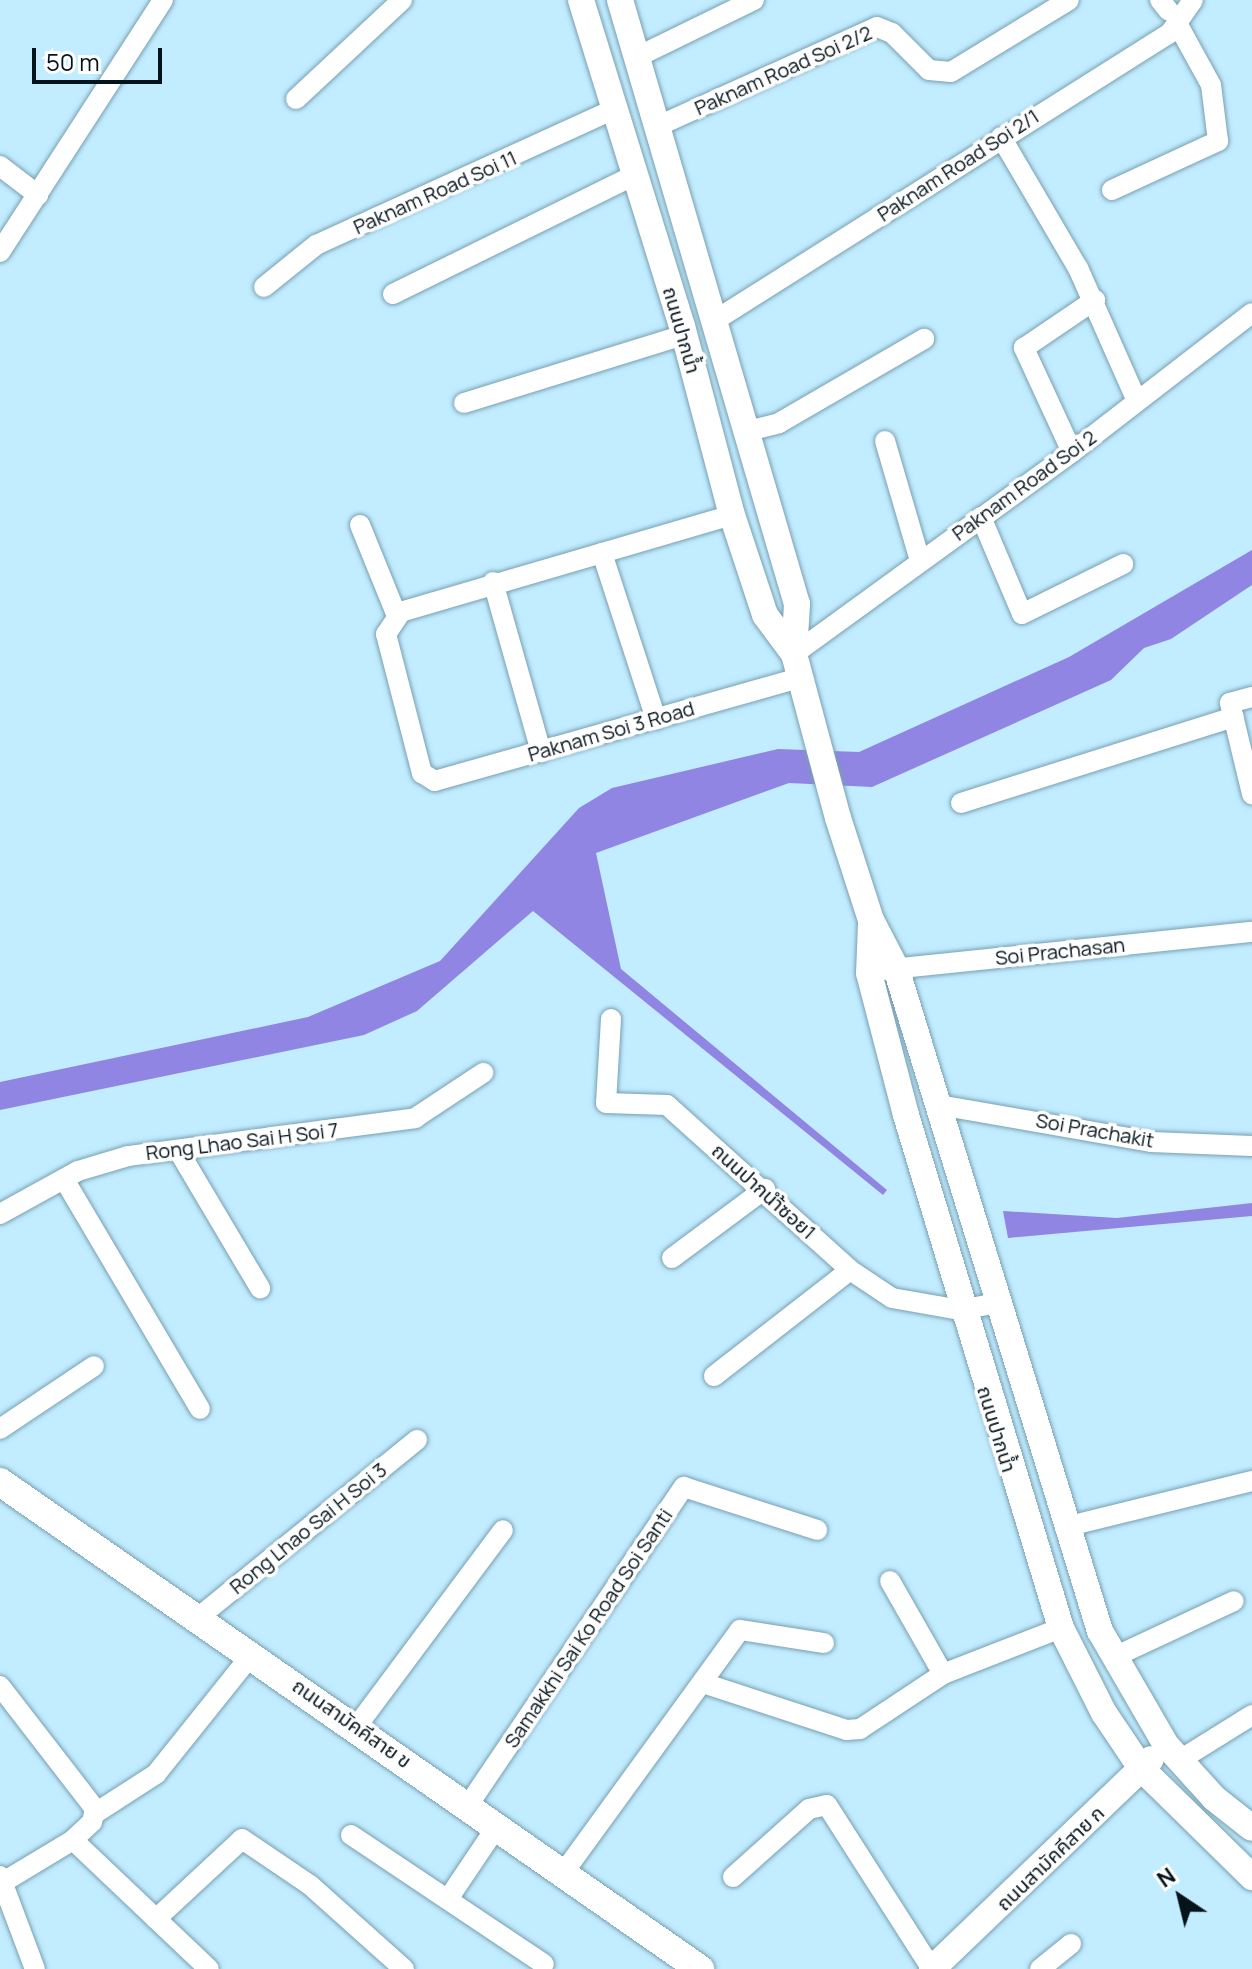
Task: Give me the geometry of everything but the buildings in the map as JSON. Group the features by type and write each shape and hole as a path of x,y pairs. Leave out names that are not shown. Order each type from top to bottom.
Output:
{"main road":[{"name":"ถนนสามัคคีสาย ข","path":"0,1482 357,1726 700,1969"}],"street":[{"path":"0,252 163,0"},
{"path":"296,99 402,0"},
{"name":"ถนนปากน้ำ","path":"581,0 684,335 732,515 765,615 796,666"},
{"name":"ถนนปากน้ำ","path":"620,0 797,604 796,666 838,818 871,920 896,968 1065,1527 1100,1631 1173,1752 1252,1828"},
{"path":"637,57 754,0"},
{"name":"Paknam Road Soi 2/2","path":"658,126 877,27 892,33 915,60 942,74 1069,0"},
{"name":"Paknam Road Soi 2/1","path":"714,321 1001,137 1169,12 1193,0"},
{"path":"1112,190 1218,141 1221,131 1211,85 1169,12"},
{"path":"593,39 628,26"},
{"name":"Paknam Road Soi 11","path":"264,287 316,245 615,109"},
{"path":"1001,137 1095,300 1137,401"},
{"path":"0,166 38,195"},
{"path":"393,294 635,175"},
{"path":"1072,452 1024,348 1095,300"},
{"name":"Paknam Road Soi 2","path":"796,666 920,561 1072,452 1252,313"},
{"path":"464,403 684,335"},
{"path":"748,431 779,423 924,339"},
{"path":"885,441 920,561"},
{"path":"360,525 397,616 413,605 732,515"},
{"path":"981,517 1022,614 1123,564"},
{"path":"602,553 656,719"},
{"path":"493,582 541,752"},
{"name":"Paknam Soi 3 Road","path":"397,616 386,634 424,778 435,781 656,719 796,666"},
{"path":"961,803 1232,710 1252,697"},
{"path":"1232,710 1252,794"},
{"name":"ถนนปากน้ำ","path":"871,920 869,973 961,1310 1061,1628 1104,1713 1141,1768 1252,1877"},
{"name":"Soi Prachasan","path":"869,973 1252,932"},
{"name":"ถนนปากนำ้ซอย1","path":"611,1019 606,1103 667,1105 765,1189 850,1270 892,1298 961,1310 997,1303"},
{"name":"Rong Lhao Sai H Soi 7","path":"0,1214 64,1179 128,1156 415,1118 483,1073"},
{"name":"Soi Prachakit","path":"939,1105 1151,1142 1252,1146"},
{"path":"178,1150 260,1288"},
{"path":"64,1179 200,1409"},
{"path":"672,1258 765,1189"},
{"path":"714,1376 850,1270"},
{"path":"0,1429 94,1366"},
{"name":"Rong Lhao Sai H Soi 3","path":"199,1617 417,1440"},
{"path":"1065,1527 1252,1481"},
{"name":"Samakkhi Sai Ko Road Soi Santi","path":"469,1804 684,1487 817,1530"},
{"path":"357,1726 503,1530"},
{"path":"890,1581 943,1674"},
{"path":"1114,1657 1234,1601"},
{"path":"703,1683 847,1730 860,1729 943,1674 1061,1628"},
{"path":"564,1872 740,1630 824,1643"},
{"path":"35,1969 1,1881 73,1840 94,1814 156,1774 252,1654"},
{"path":"0,1686 94,1814"},
{"path":"1173,1752 1252,1715"},
{"name":"ถนนสามัคคีสาย ก","path":"932,1969 1141,1768 1173,1752"},
{"path":"733,1877 809,1809 827,1805 932,1969"},
{"path":"448,1899 498,1825"},
{"path":"351,1835 544,1964"},
{"path":"156,1919 242,1839 310,1885 404,1969"},
{"path":"73,1840 209,1969"},
{"path":"1040,1969 1071,1944"}],"shaded area":[{"path":"1252,550 1252,585 1171,639 1144,648 1111,680 872,787 789,783 596,853 621,969 887,1190 883,1195 533,911 417,1011 364,1035 0,1110 0,1082 308,1017 440,961 579,808 612,788 778,749 859,752 1069,657"},
{"path":"1252,1203 1252,1216 1008,1238 1003,1211 1117,1218"}]}
